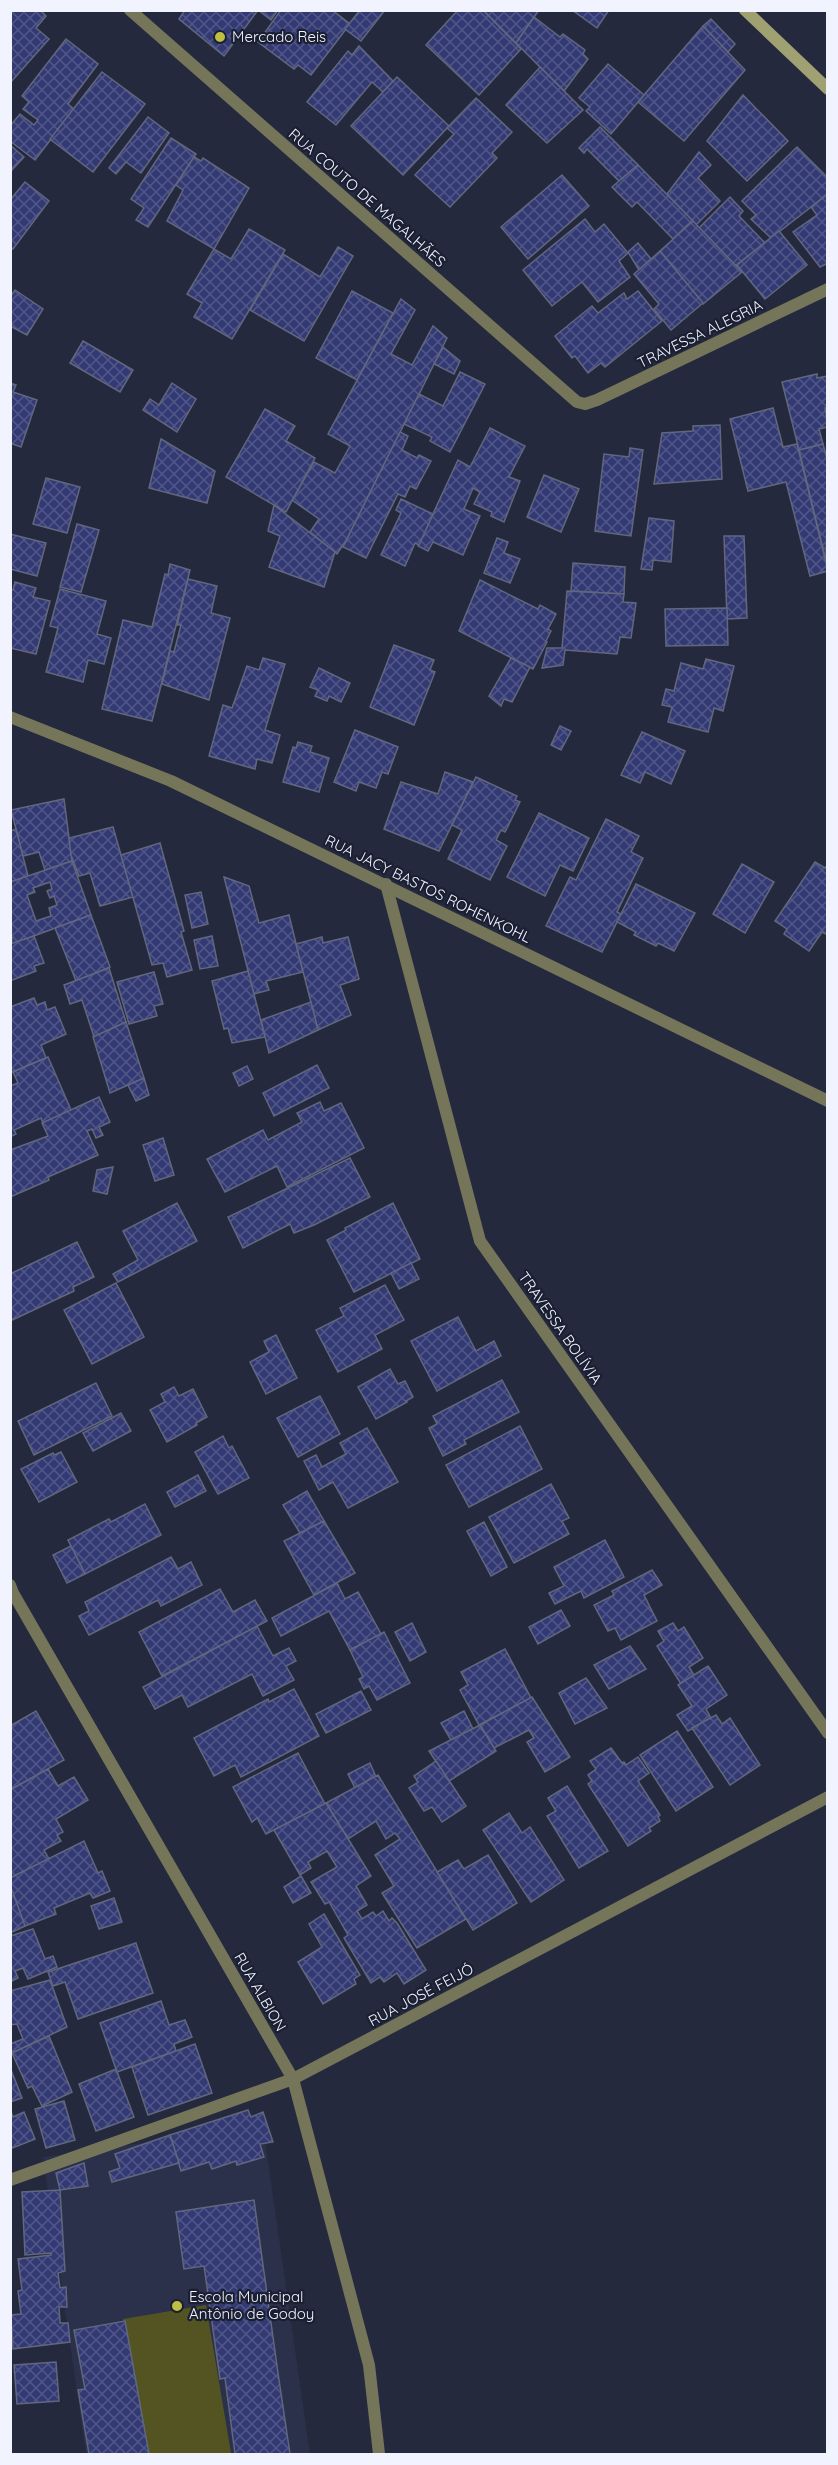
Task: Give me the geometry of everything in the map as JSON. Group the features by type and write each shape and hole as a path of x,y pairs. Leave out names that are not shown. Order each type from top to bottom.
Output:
{"street":[{"name":"RUA COUTO DE MAGALHÃES","path":"130,10 577,402 585,404"},
{"path":"745,10 828,89"},
{"name":"TRAVESSA ALEGRIA","path":"585,404 828,289"},
{"name":"RUA JACY BASTOS ROHENKOHL","path":"10,717 171,781 828,1101"},
{"name":"TRAVESSA BOLÍVIA","path":"386,884 480,1241 828,1733"},
{"name":"RUA ALBION","path":"11,1591 293,2079 369,2365 379,2454"},
{"name":"RUA JOSÉ FEIJÓ","path":"10,2180 293,2079 828,1797"}],"shaded area":[{"name":"Escola Municipal Antônio de Godoy","path":"263,2126 310,2454 86,2454 43,2157"},
{"path":"206,2305 231,2453 146,2454 123,2319"}],"building":[{"path":"10,10 40,10 46,16 36,28 49,39 10,83"},
{"name":"Mercado Reis","path":"185,10 258,10 224,56 179,19"},
{"name":"Mercado Reis","path":"258,10 278,10 271,20"},
{"path":"281,10 332,10 350,24 311,75 298,65 294,69 258,42"},
{"path":"360,10 385,10 361,41 345,29"},
{"path":"458,10 483,10 521,49 479,95 426,45"},
{"path":"483,10 539,10 516,43"},
{"path":"572,10 609,10 597,28"},
{"path":"534,17 560,37 563,34 585,50 583,54 588,59 564,91 516,43"},
{"path":"711,19 735,44 728,52 703,26"},
{"path":"703,26 745,70 684,141 638,102"},
{"path":"66,39 98,64 68,104 74,109 35,160 10,141 10,126 20,114 34,125 38,120 23,109 29,102 22,96"},
{"path":"359,46 393,81 383,92 372,82 336,125 307,102 348,51 352,55"},
{"path":"608,64 644,95 611,134 586,111 590,107 579,98"},
{"path":"540,67 583,110 547,143 506,105"},
{"path":"102,72 145,104 93,172 50,139"},
{"path":"397,77 449,126 403,175 351,126"},
{"path":"743,95 788,141 747,181 707,141"},
{"path":"476,98 512,132 492,153 497,158 450,207 415,175 454,134 447,128"},
{"path":"148,117 169,133 141,173 126,162 116,174 109,168"},
{"path":"600,127 638,165 619,181 587,149 584,153 579,148"},
{"path":"171,138 196,154 148,227 136,220 144,208 131,199"},
{"path":"10,145 24,157 10,172"},
{"path":"797,147 828,178 828,194 771,238 751,219 756,215 742,201"},
{"path":"699,152 711,165 698,178 720,201 696,225 667,194"},
{"path":"194,157 201,161 203,158 249,188 214,249 167,221 183,190 176,185"},
{"path":"638,165 693,221 673,239 637,202 632,207 612,187"},
{"path":"562,175 589,206 528,259 501,227"},
{"path":"25,182 49,201 13,249 10,247 10,200"},
{"path":"828,194 828,263 820,267 793,232 817,215 811,207"},
{"path":"730,197 743,211 739,216 765,243 735,266 699,228"},
{"path":"585,219 595,232 604,224 628,253 619,261 630,277 598,302 582,282 552,306 523,270"},
{"path":"693,221 742,272 703,304 660,251"},
{"path":"249,229 285,250 232,339 194,317 202,303 187,294 214,249 231,259"},
{"path":"779,231 807,265 765,299 737,265"},
{"path":"638,243 651,259 639,270 628,252"},
{"path":"338,247 353,256 304,341 250,310 283,254 320,277"},
{"path":"660,251 703,303 671,330 654,309 659,304 634,274"},
{"path":"15,290 43,309 27,335 10,326 10,297"},
{"path":"352,291 393,313 357,380 316,358"},
{"path":"638,291 662,321 605,367 601,363 588,373 575,356 572,358 555,336 592,306 598,313 624,293 627,299"},
{"path":"401,299 415,310 391,354 412,365 433,326 447,338 347,539 337,554 310,532 319,519 292,500 314,462 335,473 350,446 328,434"},
{"path":"83,341 133,370 120,392 70,363"},
{"path":"443,347 460,361 454,374 434,364"},
{"path":"460,372 485,384 450,452 430,441 432,437 404,424 419,394 443,406"},
{"path":"817,374 817,378 828,376 828,408 825,408 828,427 819,429 823,444 799,450 782,382"},
{"path":"10,383 16,385 13,392 37,400 21,447 10,443"},
{"path":"172,383 196,399 177,432 143,410 150,399 159,405"},
{"path":"773,408 783,447 797,444 828,571 810,576 786,482 748,491 730,419"},
{"path":"265,409 295,426 286,441 315,458 286,512 226,477"},
{"path":"720,425 722,479 654,484 662,433 693,431 693,426"},
{"path":"490,428 525,446 509,477 520,481 504,522 491,516 492,512 474,504 480,492 473,488 464,509 480,516 463,555 433,542 428,551 418,546 458,460 470,467"},
{"path":"400,432 408,436 402,450 417,458 419,455 431,461 416,489 410,486 405,497 398,494 366,558 343,547"},
{"path":"161,439 215,471 207,503 149,488"},
{"path":"823,444 828,462 826,561 799,450"},
{"path":"630,448 643,450 631,536 595,531 604,454 629,457"},
{"path":"544,475 579,489 561,532 527,517"},
{"path":"46,478 80,487 67,533 33,524"},
{"path":"401,499 433,514 419,545 415,543 405,566 381,555 401,513 396,510"},
{"path":"274,505 335,552 324,587 269,567 280,536 268,531"},
{"path":"649,518 674,521 671,562 653,560 652,570 641,569"},
{"path":"77,524 99,530 81,592 60,587"},
{"path":"10,534 46,543 37,576 10,569"},
{"path":"724,536 744,536 747,618 727,619"},
{"path":"497,538 508,542 504,553 520,559 510,583 484,573"},
{"path":"573,563 625,567 624,594 571,591"},
{"path":"170,564 190,570 152,721 102,709 123,620 152,627 165,574 168,575"},
{"path":"188,579 217,586 211,613 230,618 209,700 162,684 170,651 174,652 181,625 177,625"},
{"path":"480,580 538,609 540,605 556,614 548,629 551,631 547,642 533,669 459,631"},
{"path":"15,582 36,588 33,597 50,601 36,654 10,648 10,590 13,590"},
{"path":"60,589 106,601 97,634 111,638 104,664 88,660 83,682 46,672 58,628 50,626"},
{"path":"567,591 624,594 623,602 636,603 631,638 620,637 617,654 565,650 563,665 542,668 547,648 562,648"},
{"path":"727,608 728,645 666,646 665,609"},
{"path":"394,645 434,660 430,670 435,672 414,725 370,707"},
{"path":"263,658 285,664 265,730 280,735 272,763 257,759 255,769 209,756 223,705 232,708 247,666 259,670"},
{"path":"511,658 530,667 512,702 504,699 501,706 489,696"},
{"path":"706,659 734,666 723,711 714,708 708,732 668,722 672,707 662,705 666,689 674,691 681,663 703,669"},
{"path":"319,668 350,683 341,702 329,696 327,701 315,696 318,690 310,687"},
{"path":"560,726 571,731 561,750 551,745"},
{"path":"355,730 398,747 388,774 382,772 376,788 359,782 356,791 334,782"},
{"path":"642,732 685,751 671,784 645,772 640,783 621,775"},
{"path":"298,742 312,746 310,752 329,758 319,792 283,782 293,747 296,748"},
{"path":"445,772 473,782 439,851 384,829 401,782 438,794"},
{"path":"476,777 517,796 515,800 520,802 505,832 501,830 496,840 507,846 490,880 448,859 462,830 452,825"},
{"path":"64,799 72,861 45,870 39,852 23,856 11,810"},
{"path":"539,813 589,838 573,871 560,865 545,896 507,877"},
{"path":"606,819 639,836 631,852 643,858 617,912 621,914 602,952 546,926 570,877 576,880"},
{"path":"113,827 133,897 100,906 90,873 79,876 71,855 69,838"},
{"path":"16,829 28,876 10,882 10,831"},
{"path":"160,843 192,970 167,977 163,963 152,965 121,855"},
{"path":"72,861 91,915 12,944 10,882","holes":["50,882 52,889 47,891 50,898 54,896 57,905 49,908 51,916 36,921 27,895 35,892 33,888"]},
{"path":"815,862 825,868 828,864 828,935 822,932 809,951 784,934 787,929 775,921"},
{"path":"742,864 774,882 745,933 713,914"},
{"path":"224,877 249,886 259,923 289,915 303,972 266,981 269,990 254,994"},
{"path":"636,884 695,913 674,951 658,943 656,946 634,935 636,932 617,922"},
{"path":"201,892 208,924 192,928 185,895"},
{"path":"91,915 110,967 76,981 55,928"},
{"path":"34,936 44,963 34,966 36,971 10,981 10,944"},
{"path":"212,936 218,966 200,969 194,940"},
{"path":"322,937 323,943 348,937 359,979 340,985 351,1015 318,1030 296,944"},
{"path":"109,968 126,1022 94,1037 82,1000 70,1004 64,985"},
{"path":"248,971 265,1037 232,1043 228,1028 224,1029 212,981"},
{"path":"154,972 163,1004 154,1006 157,1016 129,1024 117,982"},
{"path":"34,998 37,1005 45,1002 47,1010 55,1007 66,1034 41,1045 46,1058 10,1073 10,1007"},
{"path":"311,1002 318,1030 269,1053 261,1020"},
{"path":"126,1022 144,1078 110,1093 93,1037"},
{"path":"48,1057 71,1110 43,1123 41,1118 14,1130 16,1134 10,1137 10,1086 18,1083 13,1072"},
{"path":"317,1065 329,1088 274,1116 263,1093"},
{"path":"247,1066 253,1079 239,1086 233,1073"},
{"path":"144,1078 149,1095 136,1101 128,1085"},
{"path":"99,1097 110,1122 99,1127 103,1135 96,1138 92,1129 87,1131 98,1155 10,1197 10,1150 48,1136 42,1123"},
{"path":"320,1102 324,1111 341,1103 364,1148 287,1187 277,1166 225,1192 207,1159 263,1130 268,1140 302,1122 297,1113"},
{"path":"163,1138 174,1175 155,1181 143,1145"},
{"path":"350,1158 370,1197 314,1225 294,1233 290,1224 243,1248 228,1217"},
{"path":"113,1167 107,1194 93,1191 97,1170"},
{"path":"177,1203 197,1241 118,1282 113,1274 138,1260 123,1231"},
{"path":"393,1203 420,1259 354,1292 327,1240"},
{"path":"77,1242 94,1277 73,1287 74,1291 10,1321 10,1274"},
{"path":"411,1263 419,1279 399,1289 391,1273"},
{"path":"116,1283 144,1337 92,1364 64,1310"},
{"path":"385,1285 404,1320 375,1335 382,1349 338,1372 316,1330 344,1316 340,1308"},
{"path":"458,1317 476,1351 494,1341 501,1356 437,1391 411,1341"},
{"path":"276,1335 297,1378 266,1394 250,1362 269,1352 264,1341"},
{"path":"390,1369 398,1384 405,1381 413,1397 376,1419 358,1387"},
{"path":"502,1380 519,1412 464,1440 466,1444 443,1456 429,1428 437,1424 433,1416"},
{"path":"96,1383 112,1416 34,1455 18,1421"},
{"path":"174,1387 179,1396 193,1389 207,1417 167,1442 150,1410 165,1402 161,1394"},
{"path":"320,1396 340,1434 298,1457 277,1418"},
{"path":"121,1413 131,1431 93,1451 83,1433"},
{"path":"520,1426 542,1469 469,1507 446,1465"},
{"path":"367,1428 398,1482 348,1508 333,1482 319,1490 304,1461 316,1455 322,1467 346,1454 340,1443"},
{"path":"223,1436 229,1448 232,1446 249,1478 218,1494 195,1452"},
{"path":"61,1452 77,1482 39,1502 21,1469 53,1453 54,1455"},
{"path":"198,1475 206,1491 175,1507 167,1492"},
{"path":"551,1484 569,1518 562,1521 569,1534 514,1563 489,1517"},
{"path":"307,1491 324,1521 300,1533 283,1505"},
{"path":"145,1504 161,1535 85,1574 68,1540 109,1519 111,1522"},
{"path":"324,1521 355,1573 314,1595 284,1541"},
{"path":"484,1522 507,1567 491,1576 467,1531"},
{"path":"605,1540 624,1577 584,1598 581,1591 555,1604 549,1593 564,1586 554,1567"},
{"path":"71,1546 85,1574 67,1583 53,1555"},
{"path":"171,1557 178,1569 191,1562 202,1585 161,1606 158,1600 89,1635 79,1616 89,1611 85,1602"},
{"path":"652,1570 662,1585 644,1595 657,1621 621,1640 615,1628 608,1631 594,1605 614,1595 612,1591"},
{"path":"337,1583 345,1599 358,1592 381,1634 350,1650 329,1611 281,1636 272,1618"},
{"path":"220,1589 233,1612 255,1600 267,1621 162,1676 139,1632"},
{"path":"561,1610 570,1626 538,1644 529,1627"},
{"path":"412,1623 426,1652 410,1661 395,1632"},
{"path":"673,1623 678,1631 684,1627 703,1658 689,1667 694,1675 681,1684 657,1646 664,1641 658,1631"},
{"path":"257,1626 273,1656 289,1648 296,1661 286,1666 294,1680 263,1696 252,1674 188,1707 182,1695 155,1709 143,1687"},
{"path":"384,1632 410,1683 377,1700 369,1686 364,1689 359,1679 363,1677 350,1650"},
{"path":"630,1646 646,1669 609,1689 594,1665"},
{"path":"505,1649 531,1698 479,1725 460,1690 468,1685 461,1672"},
{"path":"708,1666 727,1695 706,1709 711,1718 688,1731 677,1715 692,1706 678,1685"},
{"path":"586,1678 607,1708 575,1724 559,1693"},
{"path":"294,1689 319,1736 241,1777 235,1765 214,1776 194,1738 268,1699 269,1702"},
{"path":"361,1691 371,1710 326,1733 316,1714"},
{"path":"532,1697 570,1757 545,1772 527,1742 534,1738 529,1730 494,1748 480,1725"},
{"path":"36,1711 64,1760 10,1790 10,1726"},
{"path":"464,1711 473,1729 451,1740 441,1723"},
{"path":"716,1715 722,1724 730,1718 760,1765 730,1785 692,1728"},
{"path":"480,1725 496,1751 449,1781 429,1751"},
{"path":"677,1731 713,1787 676,1811 640,1755"},
{"path":"611,1748 626,1765 638,1757 649,1773 638,1781 660,1815 658,1817 660,1821 649,1828 651,1831 628,1846 588,1784 592,1781 588,1775 596,1769 590,1761"},
{"path":"298,1753 325,1804 266,1834 257,1818 252,1822 233,1787"},
{"path":"436,1761 466,1806 442,1822 432,1807 424,1811 409,1788 418,1782 414,1776"},
{"path":"370,1763 376,1777 355,1788 348,1774"},
{"path":"48,1769 58,1786 74,1777 88,1800 56,1819 63,1832 57,1835 61,1841 44,1850 49,1859 10,1878 10,1790"},
{"path":"378,1775 466,1919 417,1948 382,1893 394,1886 375,1855 400,1839 395,1833 386,1839 376,1821 348,1839 326,1803"},
{"path":"567,1786 608,1851 579,1868 547,1816 556,1811 548,1798"},
{"path":"326,1803 371,1876 356,1886 367,1905 357,1911 362,1919 373,1912 376,1916 383,1911 389,1921 392,1918 426,1970 404,1984 397,1973 384,1982 380,1977 371,1983 344,1938 348,1935 329,1902 325,1904 311,1882 337,1867 327,1851 308,1862 311,1868 300,1875 274,1830"},
{"path":"509,1813 522,1833 530,1827 564,1880 531,1902 483,1830"},
{"path":"84,1841 98,1873 102,1871 110,1891 93,1898 90,1893 54,1908 56,1914 25,1926 10,1887 10,1878"},
{"path":"488,1855 517,1903 473,1930 437,1872 458,1860 464,1869"},
{"path":"301,1876 311,1893 293,1903 284,1887"},
{"path":"12,1890 25,1926 10,1933 10,1891"},
{"path":"114,1898 122,1922 99,1929 91,1906"},
{"path":"324,1914 360,1975 354,1979 356,1984 323,2004 298,1962 322,1947 309,1924"},
{"path":"33,1929 45,1959 53,1956 57,1967 28,1979 23,1968 15,1971 18,1978 10,1982 10,1936"},
{"path":"136,1943 153,1993 78,2019 65,1982 53,1986 48,1972"},
{"path":"50,1980 67,2027 12,2053 10,2044 23,2039 17,2024 10,2025 10,1991"},
{"path":"161,2001 169,2025 185,2020 192,2037 174,2044 176,2051 117,2072 100,2023"},
{"path":"49,2036 72,2092 42,2106 32,2086 28,2088 12,2053"},
{"path":"195,2044 212,2093 148,2115 132,2067"},
{"path":"10,2067 22,2098 10,2102"},
{"path":"116,2069 134,2117 96,2131 79,2084"},
{"path":"64,2101 75,2140 46,2148 35,2109"},
{"path":"10,2109 13,2117 24,2112 35,2139 10,2149"},
{"path":"248,2110 251,2117 263,2112 273,2142 260,2144 264,2157 237,2165 236,2161 212,2169 209,2162 181,2171 170,2135"},
{"path":"170,2135 179,2163 112,2182 109,2172 120,2168 115,2154"},
{"path":"84,2163 88,2186 60,2190 56,2173"},
{"path":"60,2190 65,2271 58,2273 60,2288 66,2287 67,2307 59,2307 60,2323 68,2323 70,2342 13,2349 11,2315 21,2314 18,2291 22,2290 18,2259 51,2255 51,2253 25,2255 22,2192"},
{"path":"254,2200 290,2454 235,2454 225,2378 220,2379 204,2266 184,2269 176,2212"},
{"path":"125,2321 149,2454 89,2454 78,2390 85,2389 74,2330"},
{"path":"56,2362 59,2401 17,2404 14,2365"}],"place":[{"name":"Mercado Reis","path":"220,37"},
{"name":"Escola Municipal Antônio de Godoy","path":"177,2306"}]}
